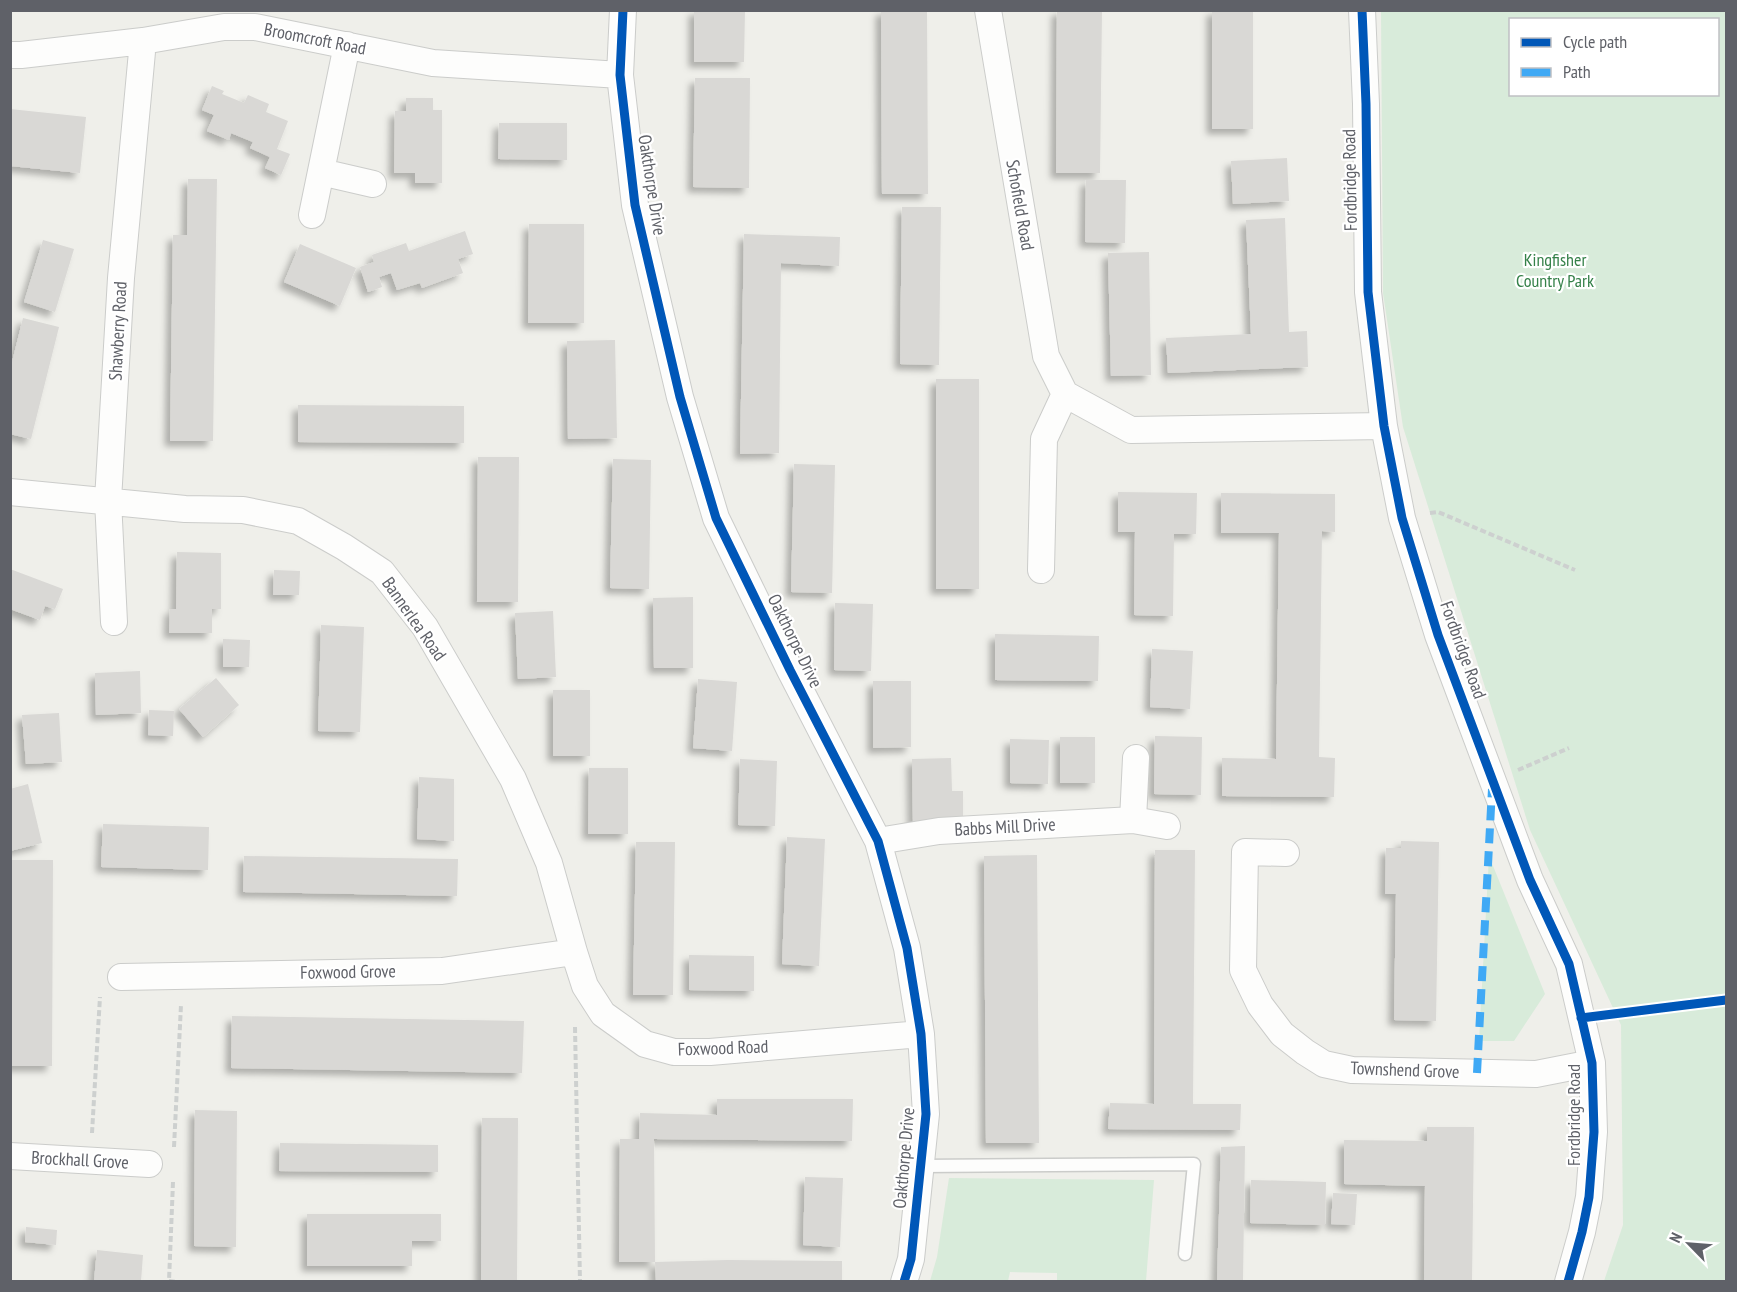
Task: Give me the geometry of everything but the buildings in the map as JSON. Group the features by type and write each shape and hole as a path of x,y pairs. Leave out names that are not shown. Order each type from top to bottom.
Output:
{"street":[{"name":"Oakthorpe Drive","path":"623,10 620,75 635,205 680,397 716,518 790,670 878,841 908,948 921,1034 927,1114 911,1259 904,1281"},
{"name":"Schofield Road","path":"988,10 1046,356 1065,394"},
{"name":"Fordbridge Road","path":"1362,10 1366,104 1368,292 1384,426 1402,518 1438,634 1530,880 1569,964 1592,1064 1594,1132 1589,1197 1568,1281"},
{"name":"Broomcroft Road","path":"10,55 143,41 224,27 255,27 433,63 620,75"},
{"name":"Shawberry Road","path":"114,622 108,500 121,278 143,41"},
{"path":"312,215 347,45"},
{"path":"321,172 373,184"},
{"path":"1041,570 1044,439 1065,394 1131,430 1384,426"},
{"name":"Bannerlea Road","path":"10,492 185,509 243,510 298,521 382,572 425,627 513,779 549,864 574,952"},
{"path":"1133,820 1136,758"},
{"name":"Babbs Mill Drive","path":"878,841 939,831 1133,820 1167,826"},
{"name":"Townshend Grove","path":"1286,853 1245,852 1243,970 1260,1005 1282,1034 1305,1052 1324,1064 1352,1070 1536,1074 1592,1064"},
{"name":"Foxwood Grove","path":"121,977 442,970 574,952"},
{"name":"Foxwood Road","path":"574,952 585,986 603,1014 645,1044 674,1052 710,1052 921,1034"},
{"name":"Brockhall Grove","path":"10,1156 161,1168"}],"lane":[{"path":"921,1166 1194,1164 1185,1254"}],"path":[{"path":"1402,518 1438,512 1575,570"},
{"path":"1493,780 1569,748"},
{"path":"174,1148 182,975"},
{"path":"90,1161 101,979 121,977"},
{"path":"575,1023 580,1281"},
{"path":"161,1168 169,1281 177,1281"}],"green space":[{"name":"Kingfisher Country Park","path":"1381,11 1726,11 1726,1281 1604,1281 1623,1225 1621,1025 1530,830 1403,427 1383,293"},
{"path":"1489,856 1545,994 1514,1041 1479,1041"},
{"path":"949,1178 1154,1180 1146,1281 1057,1281 1057,1273 1010,1272 1008,1281 930,1281 937,1257"}],"marked path":[{"path":"1477,1073 1492,789"}],"cycle path":[{"path":"623,10 620,75 635,205 680,397 716,518 790,670 878,841 907,948 921,1034 926,1114 911,1259 904,1282"},
{"path":"1362,10 1366,104 1368,292 1384,426 1402,518 1438,635 1530,880 1569,964 1592,1063 1594,1132 1589,1197 1568,1282"},
{"path":"1581,1018 1726,1000"}]}
